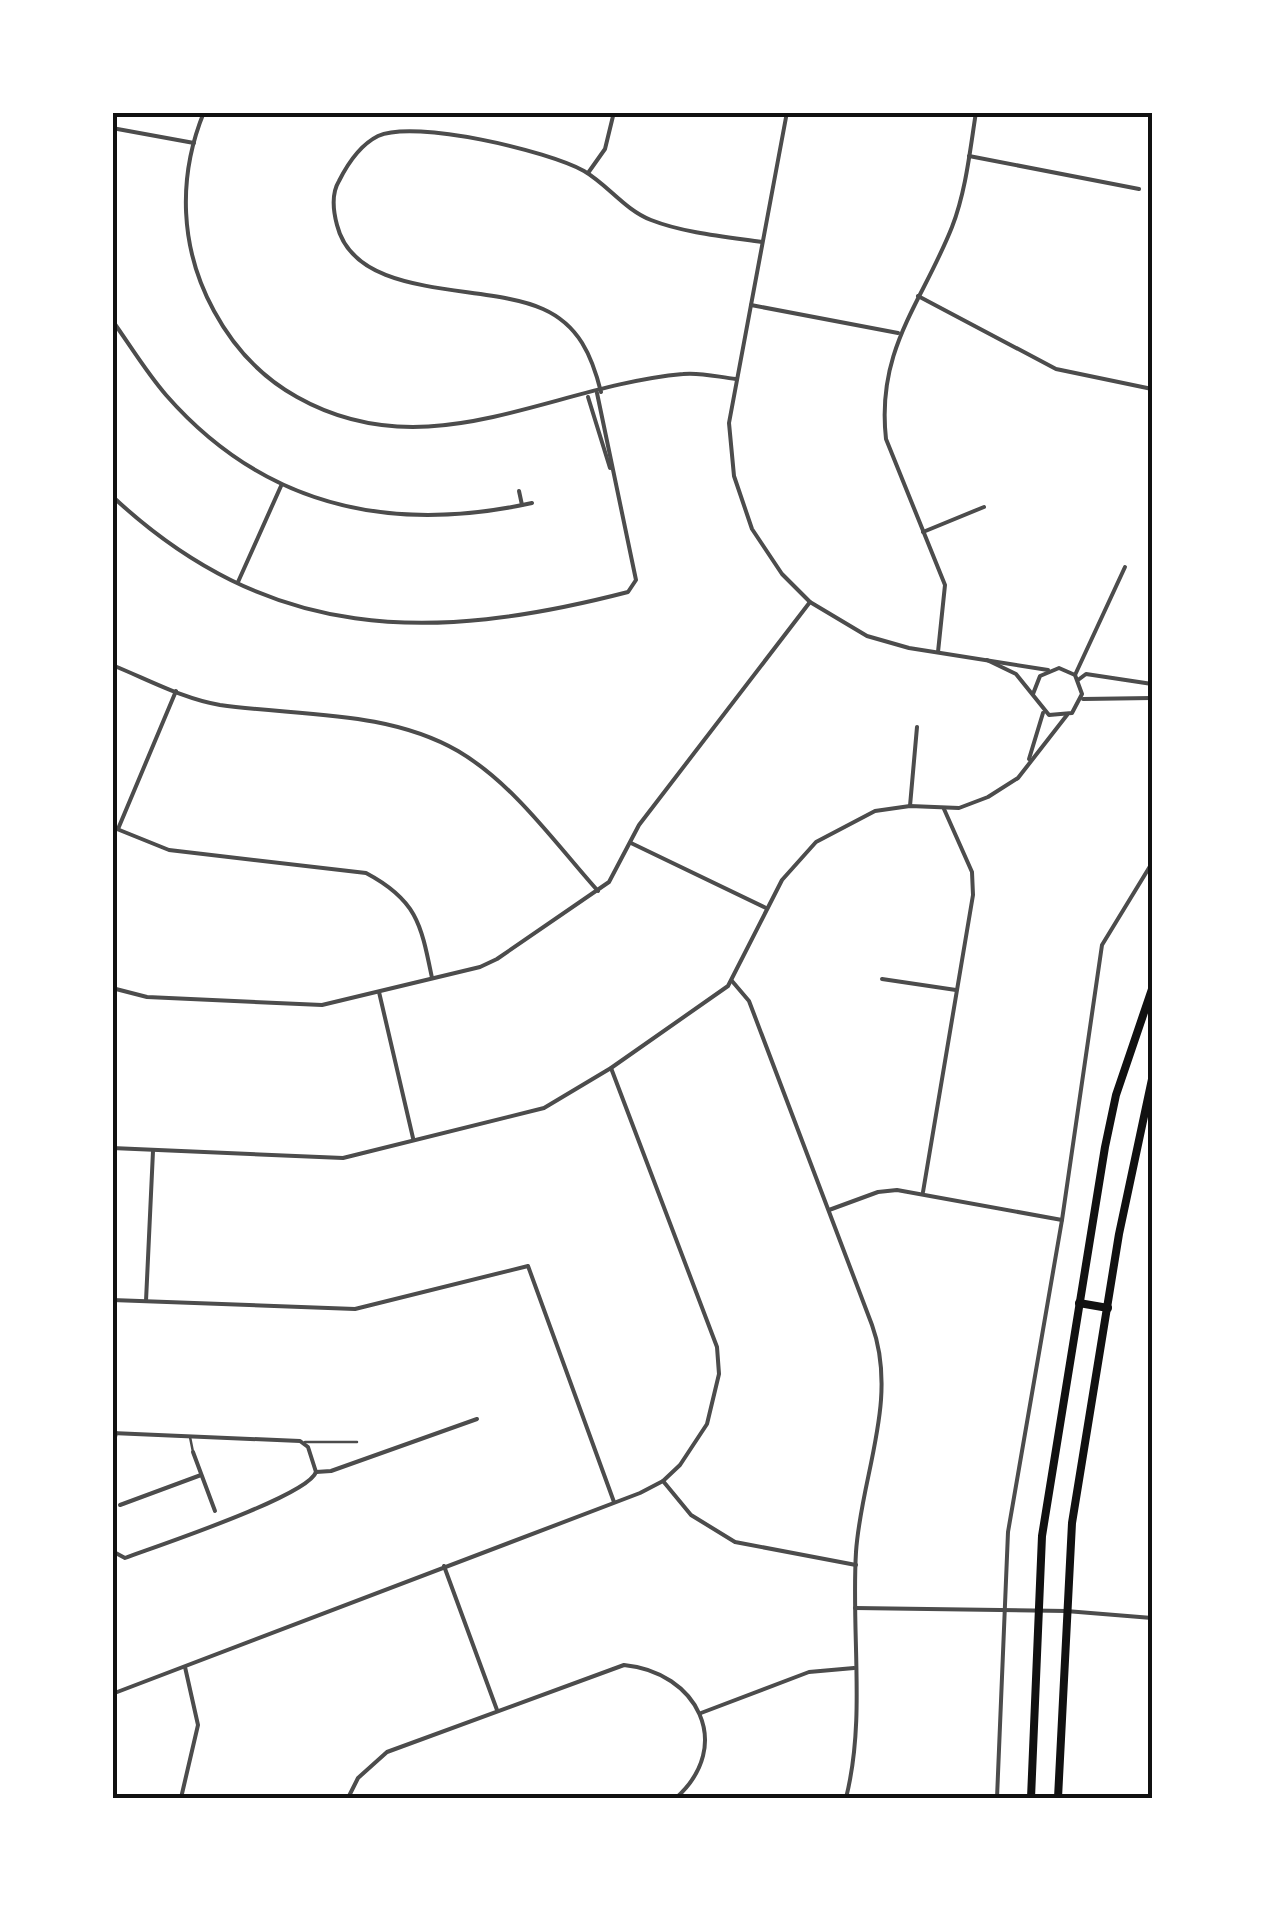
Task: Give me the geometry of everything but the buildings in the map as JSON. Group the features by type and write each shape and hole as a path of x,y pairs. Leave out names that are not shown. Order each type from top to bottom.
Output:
{"highway":[{"path":"1032,1798 1042,1536 1116,1095 1152,989"},
{"path":"1058,1798 1074,1512 1133,1156 1152,1079"},
{"path":"1079,1303 1108,1308"}],"street":[{"path":"204,112 194,143 185,225 193,264 223,328 259,371 284,390 341,418 398,429 456,424 681,374 736,379"},
{"path":"588,174 608,141 614,112"},
{"path":"786,112 736,379 730,449 742,504 765,551 810,602 867,636 938,652 1048,670 1065,669 1077,678"},
{"path":"938,652 946,593 886,439 883,416 898,333 951,230 976,112"},
{"path":"112,128 194,143"},
{"path":"112,496 154,532 238,583 304,609 363,622 424,626 488,622 628,592 636,580 635,571 591,356 562,320 526,303 376,272 350,251 334,210 334,189 348,163 378,136 414,130 550,156 588,174 653,220 762,242"},
{"path":"969,156 1139,189"},
{"path":"918,296 1056,369 1152,389"},
{"path":"750,305 898,333"},
{"path":"112,320 162,391 194,424 281,486 341,506 386,514 478,514 532,502"},
{"path":"588,395 612,473"},
{"path":"238,583 281,486"},
{"path":"519,491 522,504"},
{"path":"923,532 984,507"},
{"path":"1081,699 1077,678 1096,625 1125,568"},
{"path":"112,988 147,997 308,1005 378,992 497,958 609,882 630,842 810,602"},
{"path":"983,658 1016,674 1043,712 1028,764"},
{"path":"112,665 217,704 383,723 441,742 479,766 511,794 598,891"},
{"path":"1033,694 1037,680 1048,670"},
{"path":"1077,678 1086,674 1152,684"},
{"path":"176,691 115,828 169,850 366,873 392,886 411,905 422,932 432,978"},
{"path":"112,1148 344,1158 544,1108 611,1068 732,981 766,908 792,866 830,832 875,811 973,804 998,792 1028,764 1081,699 1152,698"},
{"path":"1043,712 1066,716"},
{"path":"910,806 918,727"},
{"path":"922,1192 973,884 968,860 944,809"},
{"path":"630,842 766,908"},
{"path":"997,1798 1008,1532 1062,1220 1102,944 1152,863"},
{"path":"882,978 956,990"},
{"path":"732,981 749,1001 830,1210 883,1364 856,1565 854,1754 846,1798"},
{"path":"378,992 414,1140"},
{"path":"112,1694 614,1502 663,1481 694,1448 707,1424 719,1374 718,1347 611,1068"},
{"path":"146,1302 154,1152"},
{"path":"830,1210 878,1192 922,1192 1062,1220"},
{"path":"112,1300 354,1310 528,1266 614,1502"},
{"path":"316,1472 331,1471 456,1423 477,1419"},
{"path":"112,1449 114,1432 304,1442 316,1472"},
{"path":"193,1452 215,1511"},
{"path":"112,1551 125,1558 220,1523 310,1482 316,1472"},
{"path":"120,1505 202,1475"},
{"path":"663,1481 691,1515 734,1542 856,1565"},
{"path":"444,1566 498,1710"},
{"path":"855,1608 1037,1610 1152,1618"},
{"path":"348,1798 358,1778 386,1752 624,1665 652,1670 675,1681 701,1713 701,1760 695,1776 676,1798"},
{"path":"181,1798 198,1725 184,1667"},
{"path":"701,1713 809,1672 854,1668"}],"lane":[{"path":"190,1436 193,1452"},
{"path":"304,1442 357,1442"},
{"path":"112,1506 120,1505"},
{"path":"215,1511 220,1523"}]}
